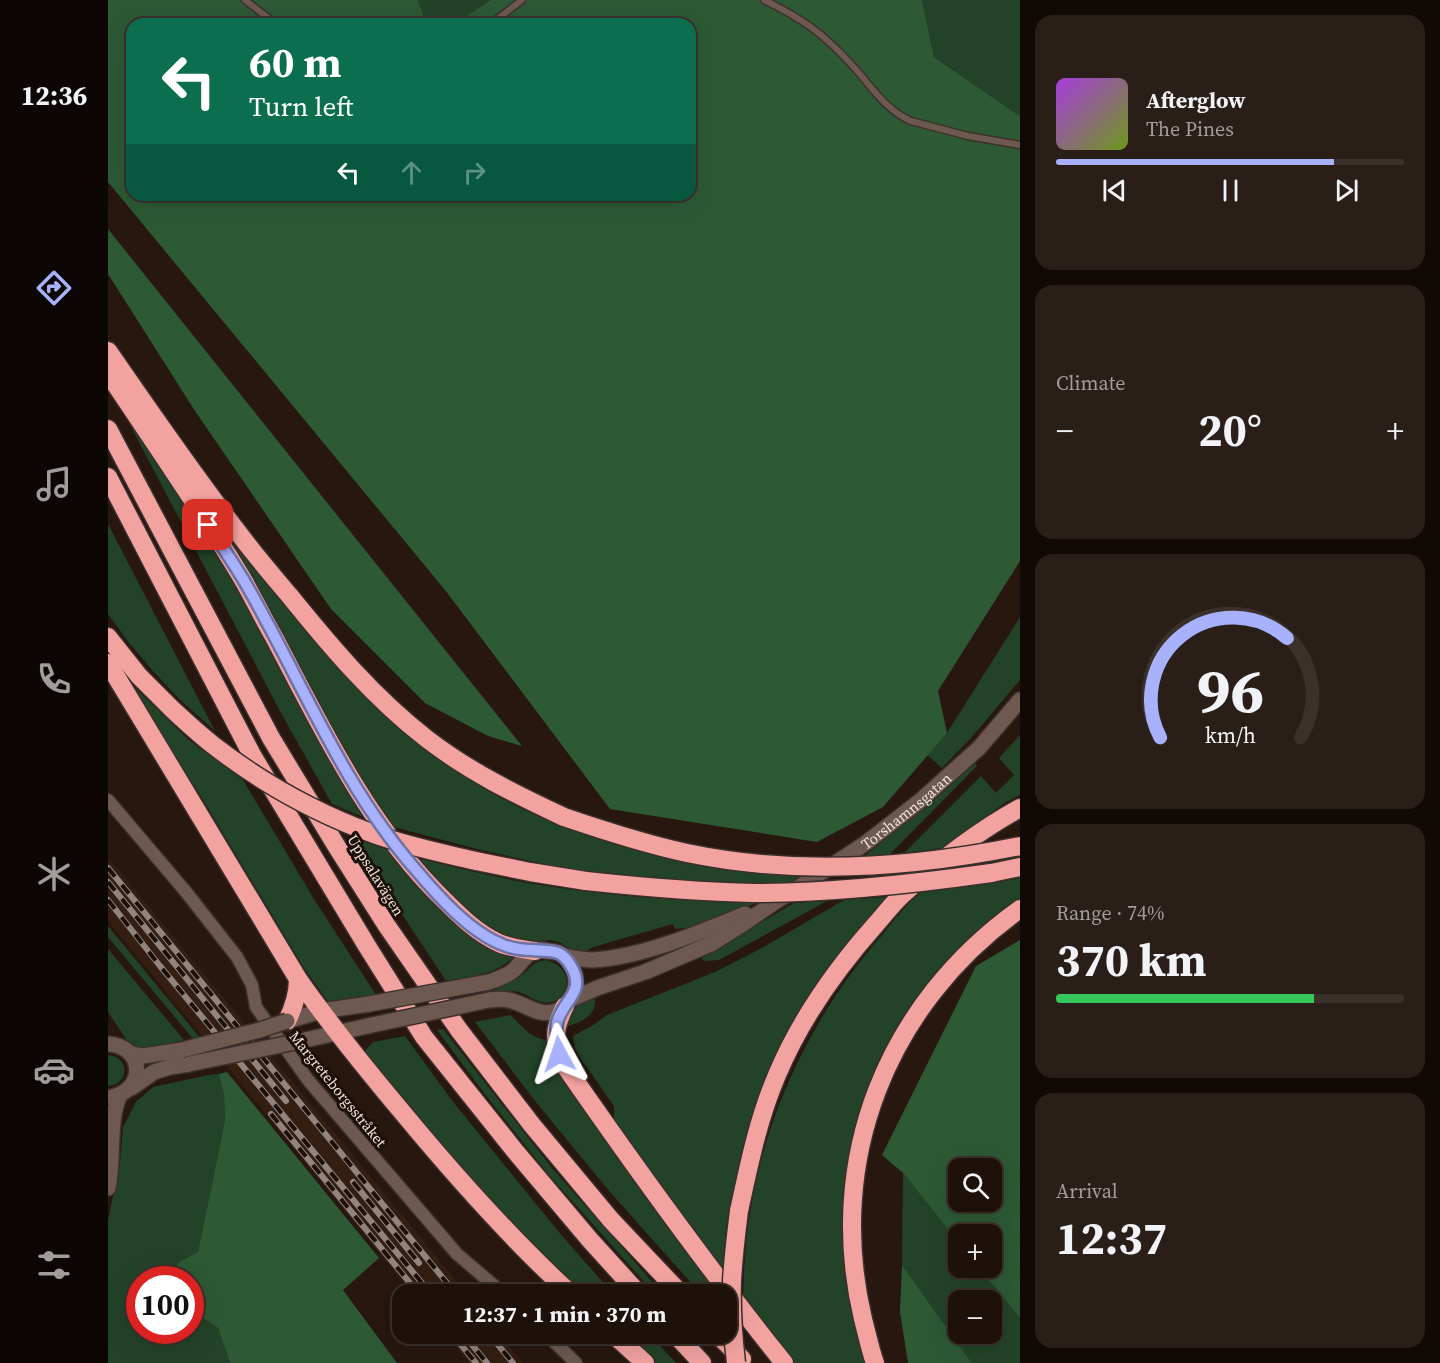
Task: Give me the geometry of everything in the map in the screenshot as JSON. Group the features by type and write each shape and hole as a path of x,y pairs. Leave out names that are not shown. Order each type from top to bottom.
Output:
{"highway":[{"path":"108,351 176,450 241,536 328,644 391,709 428,740 509,791 564,817 628,839 690,853 759,864 873,867 976,855 1020,846"},
{"path":"108,373 243,579 332,747 393,841 425,881 466,922 501,944 534,951"},
{"name":"Uppsalavägen","path":"108,429 271,738 387,926 459,1030 532,1125 611,1220 672,1284"},
{"path":"108,477 252,756 424,1036 530,1169 630,1284"},
{"path":"108,637 140,676 172,709 212,744 250,772 288,795 334,818 426,850 530,873 586,881 657,888 755,893 916,884 1020,867"},
{"path":"108,663 298,979 337,1033 426,1142 484,1208 560,1284"},
{"path":"736,1363 732,1321 732,1281 739,1211 761,1121 777,1075 798,1033 831,980 901,895 946,857 1020,808"},
{"path":"875,1363 858,1297 852,1248 857,1160 867,1117 882,1076 901,1040 925,1003 973,947 998,924 1020,909"},
{"path":"287,1022 298,993 298,979"},
{"path":"568,1002 557,1022 556,1034 559,1054 565,1066 616,1140 784,1363"},
{"path":"624,1344 645,1363"},
{"path":"684,1344 702,1363"},
{"path":"727,1344 745,1363"}],"street":[{"name":"Torshamnsgatan","path":"185,1057 305,1040 489,1000 501,999 532,1010 555,1011 597,988 645,972 713,943 866,843 920,801 979,748 1020,700"},
{"name":"Margreteborgsstråket","path":"108,800 186,892 237,957 252,985 256,1007 308,1080 458,1254 492,1284"},
{"name":"Torshamnsgatan","path":"534,951 545,950 592,960 640,951 687,938 775,902"},
{"path":"119,1094 154,1072 170,1067 185,1057 321,1011 489,982 513,970 534,951"},
{"path":"565,956 575,974 576,989 568,1002"},
{"path":"108,1188 112,1158 110,1137 119,1094 133,1084 137,1068 131,1053 111,1040"},
{"path":"131,1053 143,1056 185,1057"},
{"path":"556,1344 576,1363"}],"lane":[{"path":"245,0 268,18"},
{"path":"499,18 522,0"},
{"path":"764,0 792,13 820,33 890,108 902,117 968,136 1020,145"}],"shaded area":[{"path":"108,857 459,1284 405,1284 108,921"},
{"path":"453,1344 507,1344 523,1363 469,1363"}],"green space":[{"path":"108,0 418,0 425,18 126,18 126,201 696,201 696,18 463,18 491,0 922,0 934,57 1020,116 1020,561 938,691 947,733 883,807 817,842 610,809 445,590 108,182"},
{"path":"418,0 491,0 463,18 425,18"},
{"path":"922,0 1020,0 1020,116 934,57"},
{"path":"108,229 522,746 488,736 425,703 331,609 195,411 108,274"},
{"path":"132,422 230,574 368,819 332,804 281,713 129,423"},
{"path":"168,452 423,747 466,777 520,808 613,844 711,867 802,875 788,884 731,884 612,876 567,869 477,849 390,826 357,774"},
{"path":"108,524 215,731 179,699 153,671 108,614"},
{"path":"1020,617 1020,680 971,738 942,768 927,755 947,733"},
{"path":"131,684 190,741 243,780 314,899 376,995 329,1003 304,968"},
{"path":"1020,735 1020,795 1006,802 942,848 904,853 981,776 996,793 1014,775 999,758"},
{"path":"975,764 977,766 890,854 865,856"},
{"path":"351,837 391,851 516,955 492,971 446,981"},
{"path":"412,857 556,888 613,895 756,903 701,926 675,929 673,924 593,947 586,954 578,953 559,942 550,940 513,942 483,926"},
{"path":"1020,878 1020,900 986,925 946,963 916,1001 887,1048 863,1108 851,1155 868,1363 793,1363 743,1300 747,1235 757,1176 781,1101 797,1064 836,995 859,963 917,895 927,891"},
{"path":"887,897 831,964 798,1015 773,1063 754,1112 735,1183 726,1228 723,1274 617,1127 614,1106 581,1059 575,1048 573,1036 607,1015 715,972 762,948 844,900"},
{"path":"827,901 719,960 704,961 702,958 712,948 794,903"},
{"path":"108,926 201,1039 194,1040 108,937"},
{"path":"1020,940 1020,1318 1002,1296 1002,1290 997,1290 987,1278 1002,1278 1002,1224 948,1224 948,1229 903,1173 882,1155 976,966"},
{"path":"108,949 184,1040 149,1048 135,1047 127,1040 108,1012"},
{"path":"546,960 559,967 566,976 565,990 558,999 546,1003 520,992 495,993 494,989 515,980 535,964"},
{"path":"594,995 594,1008 587,1018 562,1028 575,1008"},
{"path":"510,1015 532,1035 550,1040 715,1284 692,1284 610,1192 535,1101 475,1022"},
{"path":"443,1029 552,1168 654,1284 646,1284 548,1174 437,1030"},
{"path":"405,1036 454,1103 604,1284 570,1284 523,1240 465,1176 364,1052 373,1042"},
{"path":"108,1055 120,1060 124,1070 120,1081 108,1086"},
{"path":"227,1072 379,1258 343,1290 397,1363 230,1363 218,1328 204,1319 204,1266 177,1266 178,1263 198,1252 225,1120 224,1096 219,1074"},
{"path":"219,1074 224,1096 225,1120 198,1252 179,1263 178,1266 126,1266 126,1344 204,1344 204,1319 218,1328 230,1363 108,1363 108,1221 120,1163 123,1127 136,1102 153,1087"},
{"path":"903,1173 948,1229 948,1278 987,1278 997,1290 948,1290 948,1329 902,1265"},
{"path":"902,1265 948,1329 948,1344 958,1344 972,1363 908,1363 900,1312"},
{"path":"1002,1296 1020,1318 1020,1363 972,1363 958,1344 1002,1344"},
{"path":"634,1344 658,1344 676,1363 654,1363"}],"railway":[{"path":"108,868 448,1284"},
{"path":"108,882 286,1101"},
{"path":"108,900 423,1284"},
{"path":"271,1114 411,1284"},
{"path":"353,1182 419,1263"},
{"path":"460,1344 476,1363"},
{"path":"471,1344 487,1363"},
{"path":"497,1344 513,1363"}],"route":[{"path":"208,525 243,579 332,747 370,808 414,868 466,922 487,937 516,948 545,950 565,956 575,974 576,989 557,1022 559,1054"}]}
